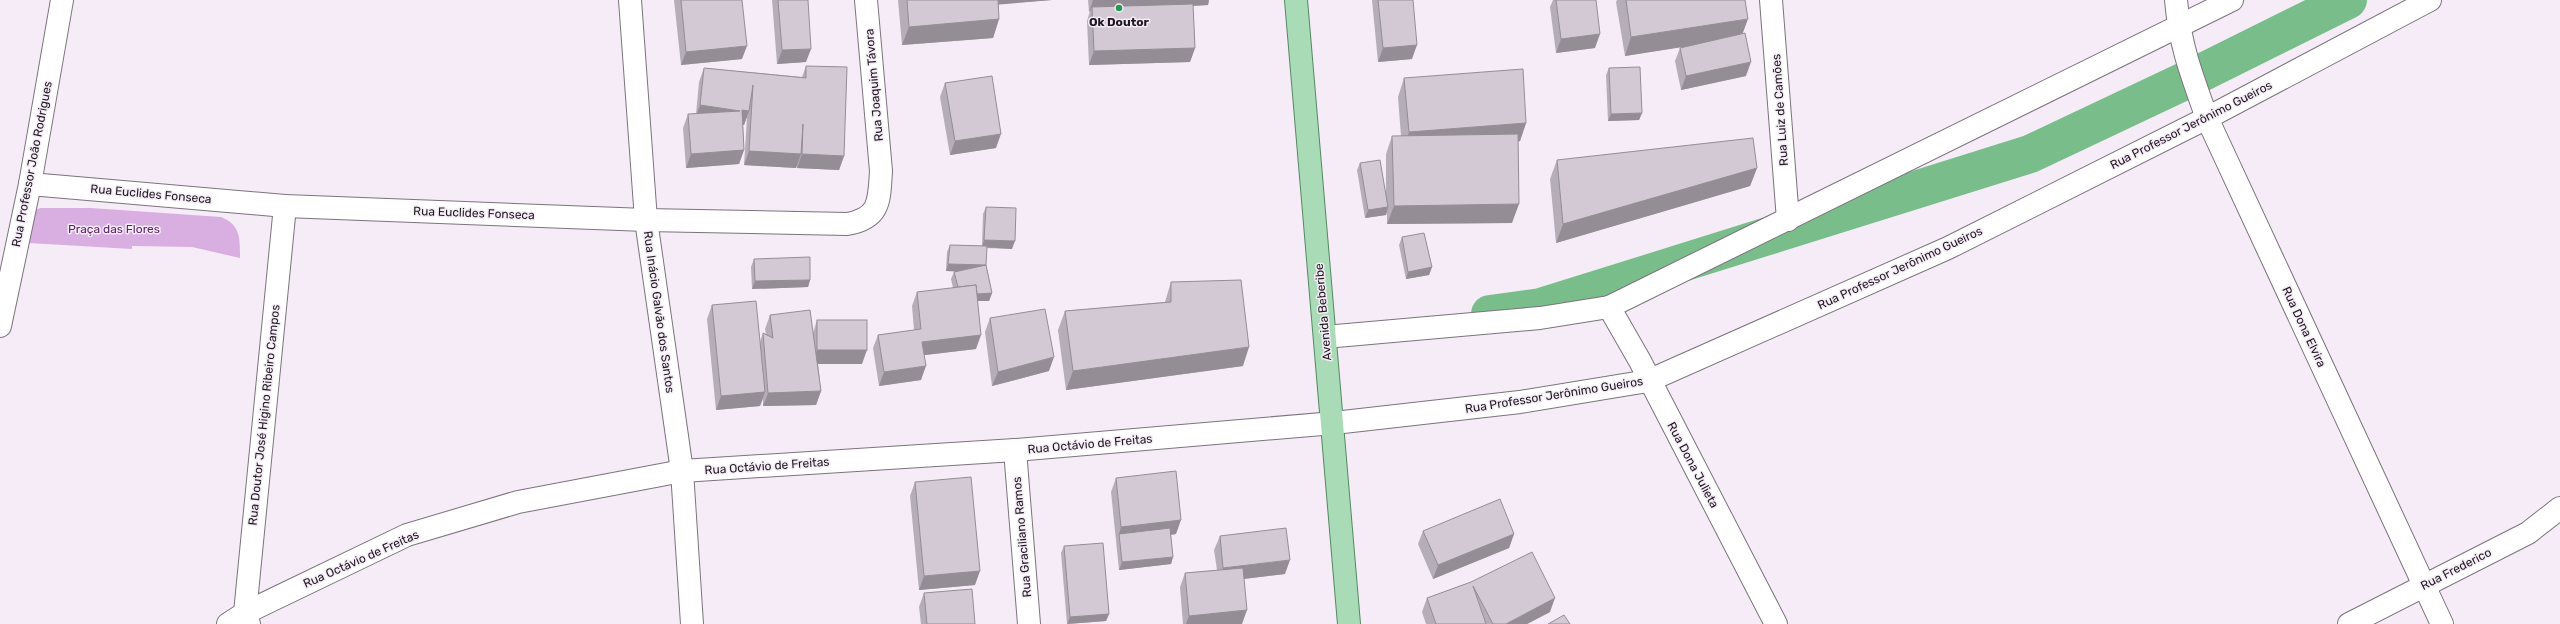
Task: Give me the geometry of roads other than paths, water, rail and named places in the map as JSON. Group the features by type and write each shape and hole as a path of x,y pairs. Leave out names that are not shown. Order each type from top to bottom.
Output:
{"main road":[{"name":"Avenida Beberibe","path":"1296,0 1325,337 1334,423 1349,624"}],"street":[{"name":"Rua Professor João Rodrigues","path":"0,326 30,184 62,0"},
{"name":"Rua Inácio Galvão dos Santos","path":"630,0 646,220 682,471 692,624"},
{"name":"Rua Joaquim Távora","path":"866,0 881,171"},
{"name":"Rua Luiz de Camões","path":"1771,0 1788,220"},
{"name":"Rua Dona Elvira","path":"2176,0 2178,25 2191,80 2207,118 2442,624"},
{"path":"1325,337 1612,313 1788,220 2178,25 2232,0"},
{"name":"Rua Professor Jerônimo Gueiros","path":"1334,423 1520,402 1648,381 1948,248 2207,118 2430,0"},
{"name":"Rua Euclides Fonseca","path":"30,184 285,206 646,220 847,224 863,221 872,214 879,197 881,171"},
{"name":"Rua Doutor José Higino Ribeiro Campos","path":"241,620 285,206"},
{"name":"Rua Dona Julieta","path":"1612,313 1640,360 1648,381 1776,624"},
{"name":"Rua Octávio de Freitas","path":"241,620 406,535 518,502 682,471 1014,450 1334,423"},
{"name":"Rua Graciliano Ramos","path":"1014,450 1029,624"},
{"name":"Rua Frederico","path":"2349,624 2528,533 2560,508"}],"waterway":[{"path":"1490,314 1541,307 2030,154 2193,77 2348,0"}],"place":[{"name":"Ok Doutor","path":"1119,8"}],"park label":[{"name":"Praça das Flores","path":"114,229"}]}
